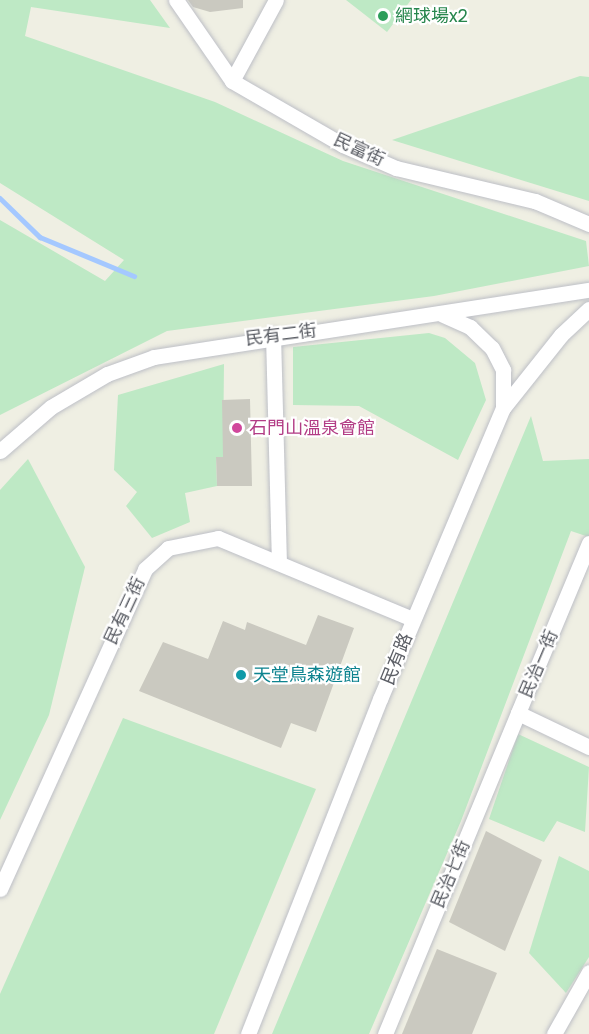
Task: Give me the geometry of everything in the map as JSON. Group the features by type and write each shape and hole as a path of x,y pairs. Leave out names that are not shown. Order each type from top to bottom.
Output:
{"street":[{"name":"民富街","path":"176,0 232,81 362,154 396,168 534,201 589,224"},
{"path":"232,81 276,0"},
{"name":"民有二街","path":"0,451 51,407 107,374 154,357 273,335 443,315 589,290"},
{"name":"民有路","path":"248,1034 413,619 503,408 561,334 589,309"},
{"path":"443,315 470,327 492,348 503,370 503,408"},
{"path":"273,335 279,561"},
{"name":"民有三街","path":"0,889 145,569 168,548 218,538 279,561 413,619"},
{"name":"民治一街","path":"589,543 518,713 589,747"},
{"name":"民治七街","path":"385,1034 518,713"},
{"path":"554,1034 589,972"}],"green space":[{"path":"0,0 150,0 170,28 31,7 25,36 215,102 343,161 586,241 589,266 434,296 167,331 0,415 0,220 105,281 124,260 0,183"},
{"name":"網球場x2","path":"346,0 411,0 387,32"},
{"path":"580,76 589,77 589,201 392,140"},
{"path":"429,333 445,338 475,363 486,400 458,460 359,406 293,405 293,347"},
{"path":"224,364 223,457 216,457 217,486 185,493 190,522 152,538 126,506 137,492 114,470 118,395"},
{"path":"531,416 543,461 589,459 589,537 571,531 461,821 369,1034 272,1034"},
{"path":"28,459 85,567 49,715 0,820 0,490"},
{"path":"123,718 316,789 214,1034 0,1034 0,994"},
{"path":"518,734 589,767 585,832 557,821 544,842 489,819"},
{"path":"559,856 589,871 589,957 566,993 529,953"}],"building":[{"path":"188,0 243,0 243,8 210,12 193,7"},
{"name":"石門山溫泉會館","path":"250,399 252,486 217,486 216,457 223,457 222,400"},
{"name":"天堂鳥森遊館","path":"318,615 354,628 316,732 291,723 281,748 139,691 163,642 208,659 223,621 245,630 247,622 306,645"},
{"path":"486,831 542,860 505,951 449,922"},
{"path":"437,949 497,973 472,1034 402,1034"}],"waterway":[{"path":"0,198 40,237 134,276"}],"place":[{"name":"網球場x2","path":"383,16"},
{"name":"石門山溫泉會館","path":"237,428"},
{"name":"天堂鳥森遊館","path":"241,675"}]}
